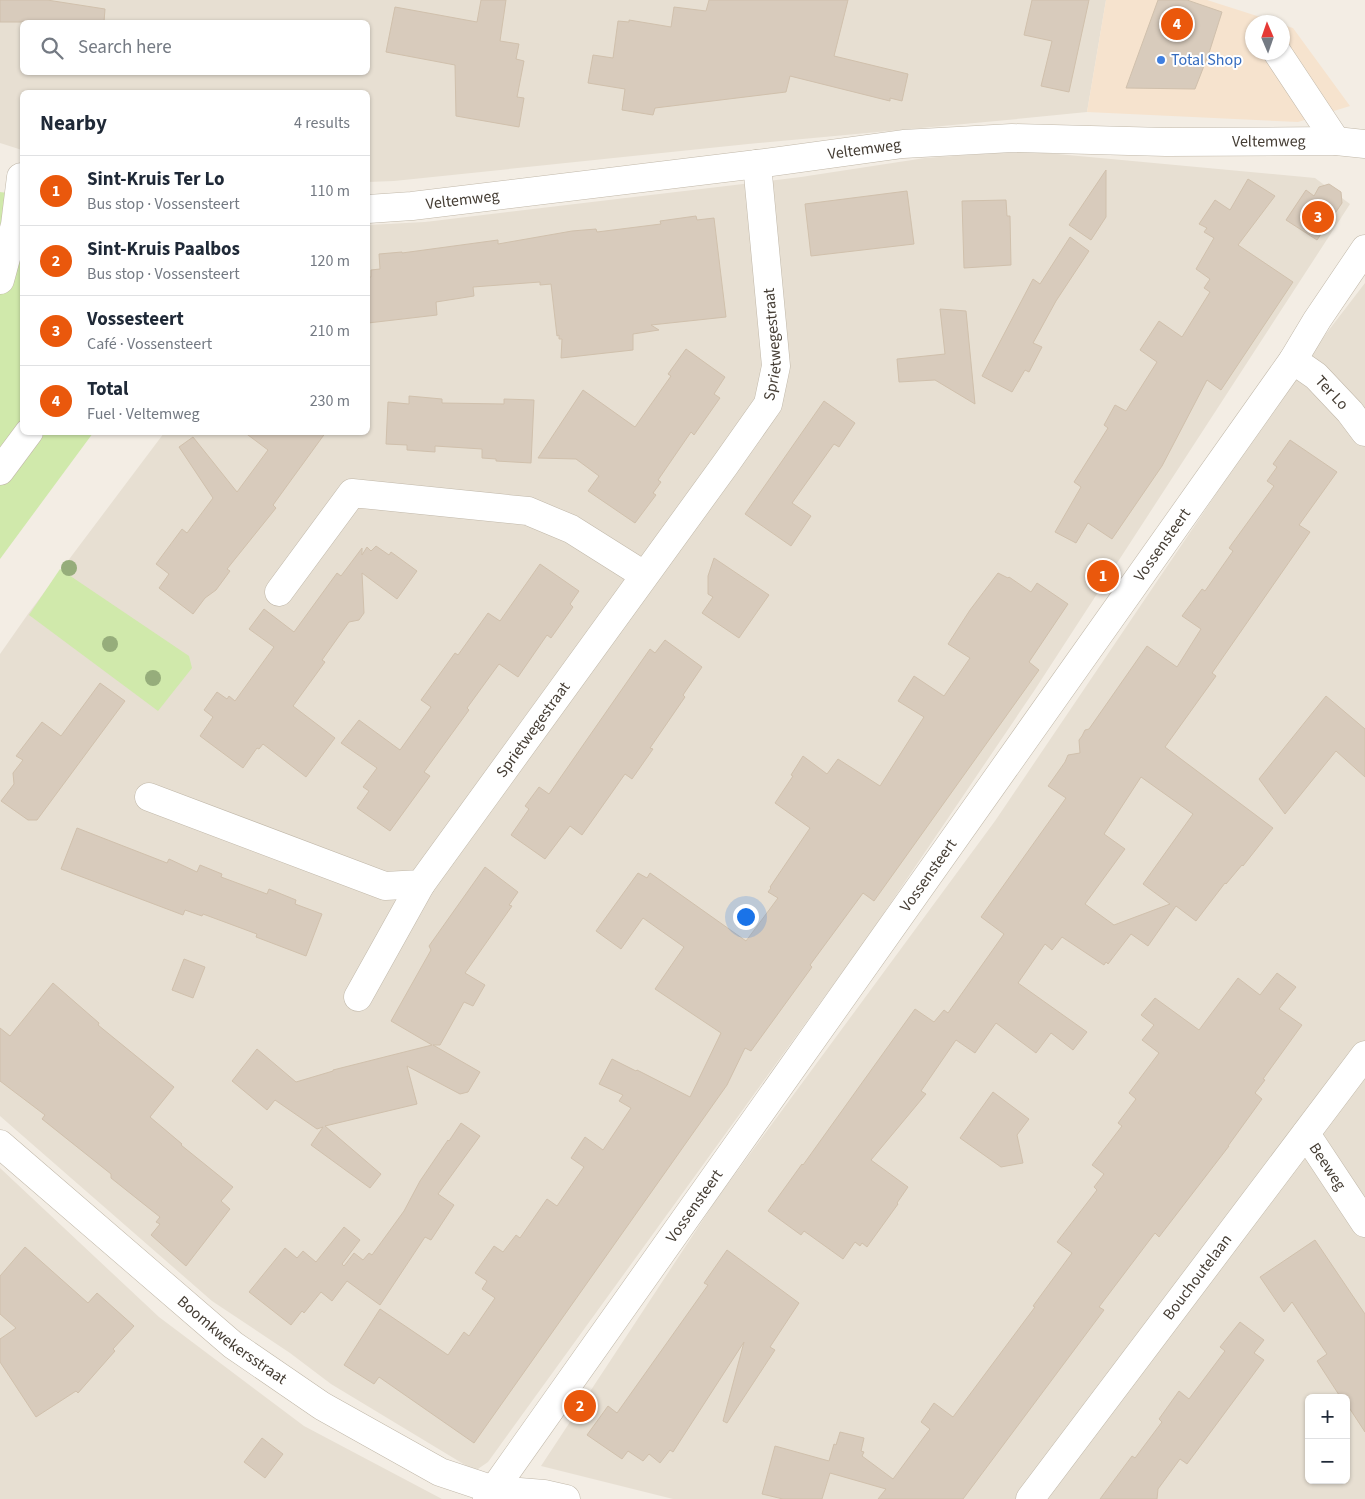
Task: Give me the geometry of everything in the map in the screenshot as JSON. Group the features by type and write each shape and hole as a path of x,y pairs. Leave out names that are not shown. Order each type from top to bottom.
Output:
{"street":[{"path":"1282,60 1336,141"},
{"name":"Veltemweg","path":"370,209 412,206 757,164 903,144 1012,138 1166,142 1336,141 1365,144"},
{"name":"Sprietwegestraat","path":"358,997 421,884 644,575 726,465 768,404 776,366 757,164"},
{"path":"0,280 15,226 14,176"},
{"name":"Vossensteert","path":"491,1494 1293,360 1317,320 1365,249"},
{"name":"Ter Lo","path":"1293,360 1316,376 1350,412 1365,432"},
{"path":"0,471 27,435"},
{"path":"279,592 352,493 528,511 571,528 644,575"},
{"path":"149,797 385,886 421,884"},
{"name":"Bouchoutelaan","path":"1030,1499 1365,1055"},
{"name":"Beeweg","path":"1306,1134 1365,1223"},
{"name":"Boomkwekersstraat","path":"0,1144 232,1345 322,1406 432,1468 491,1494 544,1494 566,1499"}],"shaded area":[{"path":"0,0 1106,0 1087,112 370,182 370,90 20,90 20,149 0,143"},
{"path":"1106,0 1207,0 1254,15 1245,15 1245,60 1290,60 1290,27 1293,28 1350,106 1298,122 1087,112"},
{"path":"1025,151 1315,178 1350,204 1034,691 867,938 488,1462 475,1471 331,1384 290,1353 212,1301 0,1116 0,654 162,435 370,435 370,225 425,222 801,177 925,158"},
{"path":"1365,283 1365,1499 673,1499 541,1466 716,1200 995,821 1312,352"},
{"path":"0,1168 159,1317 304,1426 442,1499 0,1499"}],"green space":[{"path":"0,192 20,195 20,435 92,435 0,559"},
{"path":"60,569 189,656 192,668 158,711 29,615"}],"building":[{"path":"0,0 47,0 105,9 104,20 20,20 20,22 0,22"},
{"path":"481,0 506,0 500,41 519,44 516,59 524,61 517,97 524,98 519,127 456,116 455,65 386,52 395,7 477,22"},
{"path":"709,0 848,0 834,56 908,74 902,101 890,98 890,101 790,76 786,92 655,108 653,115 622,110 625,89 588,83 593,55 613,58 618,21 629,22 629,20 671,27 674,7 706,11"},
{"path":"1032,0 1089,0 1069,92 1041,86 1052,41 1024,35"},
{"path":"1158,0 1187,0 1222,12 1195,89 1126,88"},
{"path":"1106,170 1106,217 1091,240 1069,225"},
{"path":"1248,179 1275,196 1238,245 1293,282 1221,390 1207,380 1162,466 1112,539 1088,523 1076,543 1055,532 1081,487 1074,482 1108,428 1104,425 1115,405 1126,411 1157,362 1140,350 1159,321 1182,337 1210,292 1204,288 1210,279 1196,269 1214,238 1204,232 1207,228 1199,224 1215,200 1230,210"},
{"path":"1329,184 1341,192 1342,203 1317,240 1286,220 1306,190 1314,196 1319,187"},
{"path":"907,191 914,244 811,256 805,204"},
{"path":"1006,200 1007,216 1010,216 1011,265 964,268 962,201"},
{"path":"696,216 697,220 714,218 726,317 651,325 659,330 633,334 633,350 561,358 562,339 559,339 559,335 557,336 551,284 540,285 540,282 473,287 474,296 436,302 437,315 370,323 370,277 371,270 380,269 379,254 402,253 498,240 498,244 572,231 596,229 597,232 661,224 660,221"},
{"path":"1070,237 1089,251 1056,301 1033,343 1042,347 1029,372 1025,370 1012,392 982,376 1033,279 1040,284"},
{"path":"940,309 966,311 975,404 935,380 899,382 897,359 945,354"},
{"path":"686,349 725,377 714,394 720,398 694,435 691,432 658,480 661,482 653,493 656,495 635,523 588,491 599,476 576,459 538,458 583,390 635,427 671,376 668,374"},
{"path":"409,396 442,399 442,403 504,404 504,399 534,400 531,463 496,461 496,459 482,458 482,449 435,446 435,452 407,450 407,445 386,444 388,402 409,404"},
{"path":"824,401 855,423 839,447 834,444 792,503 811,516 791,546 745,514"},
{"path":"248,435 324,435 273,505 276,508 227,569 230,571 216,590 205,598 193,614 159,588 169,574 156,564 182,529 187,533 213,498 179,447 193,437 237,492 268,450"},
{"path":"1290,440 1337,472 1299,525 1310,532 1212,673 1216,676 1165,747 1273,828 1243,866 1225,883 1196,921 1176,906 1148,946 1131,934 1108,964 1106,962 1104,965 1062,937 1052,950 1045,944 1018,983 1087,1032 1073,1050 1051,1033 1036,1053 996,1023 975,1053 956,1040 921,1091 926,1094 871,1160 908,1187 867,1247 862,1243 860,1246 855,1242 843,1259 804,1231 801,1235 768,1211 915,1009 934,1022 944,1010 948,1013 1004,934 981,917 1066,798 1048,786 1068,755 1080,753 1079,740 1085,730 1089,729 1147,646 1177,667 1201,629 1182,616 1202,589 1205,591 1233,551 1229,548 1274,486 1267,481 1277,467 1273,464","holes":["1141,777 1193,814 1143,884 1170,904 1114,925 1085,904 1125,849 1104,834"]},
{"path":"376,546 389,555 391,552 417,571 397,599 362,573 364,613 359,620 349,622 322,660 325,662 293,706 335,738 306,777 263,744 259,749 257,748 243,768 200,736 213,717 204,710 217,692 227,699 229,696 235,701 274,647 249,629 264,609 294,632 337,573 341,576 362,548 362,555 367,547 371,551"},
{"path":"714,558 769,595 739,638 702,613 713,597 708,594 708,576"},
{"path":"540,564 579,591 570,604 573,607 551,638 547,635 518,677 499,664 467,708 469,710 424,772 430,776 390,831 357,808 369,791 363,787 377,768 341,743 359,720 400,750 431,707 421,700 455,653 458,655 488,613 500,621"},
{"path":"998,573 1009,577 1031,592 1037,583 1068,604 1029,662 1039,670 874,901 863,893 810,965 812,967 751,1051 745,1048 727,1085 474,1443 379,1377 374,1384 344,1365 380,1309 448,1355 464,1332 469,1336 495,1298 482,1289 487,1281 475,1273 494,1246 503,1252 516,1235 520,1238 547,1199 557,1206 584,1167 571,1158 585,1137 603,1150 631,1108 619,1101 623,1095 599,1084 612,1059 690,1097 721,1033 655,989 684,947 643,918 621,949 596,931 638,873 647,878 650,873 746,941 778,898 768,892 770,887 810,828 775,803 793,776 791,775 803,756 827,774 838,759 880,786 924,717 898,701 914,676 944,696 970,658 948,644 970,610"},
{"path":"665,640 702,667 683,695 685,697 650,748 653,749 632,779 625,774 582,835 570,826 545,859 511,835 529,809 525,806 539,787 549,794 650,649 655,653"},
{"path":"100,683 125,701 37,820 28,820 1,801 14,784 13,773 23,760 16,756 42,722 61,736"},
{"path":"1326,696 1365,729 1365,777 1336,751 1285,814 1259,779"},
{"path":"77,828 167,863 169,859 197,872 200,865 222,874 221,877 267,894 269,889 296,900 295,904 322,914 306,956 256,937 257,934 203,914 202,916 185,910 183,915 61,869"},
{"path":"485,867 518,892 509,905 512,906 465,973 485,985 473,1006 464,1002 440,1045 433,1045 480,1072 468,1092 460,1094 407,1066 417,1104 325,1126 381,1174 370,1188 311,1145 323,1127 317,1129 275,1100 267,1110 232,1081 257,1049 296,1082 333,1070 432,1045 391,1021 431,950 429,946"},
{"path":"184,959 205,967 193,998 172,990"},
{"path":"1277,973 1296,987 1279,1009 1302,1025 1255,1093 1262,1099 1229,1146 1159,1237 1155,1233 1099,1307 1104,1310 963,1499 878,1499 886,1489 830,1473 822,1499 783,1499 762,1494 775,1446 829,1461 840,1432 864,1438 861,1451 864,1452 862,1456 893,1479 930,1429 921,1422 934,1403 953,1417 1035,1307 1033,1306 1072,1253 1057,1242 1097,1190 1094,1187 1104,1174 1092,1165 1122,1126 1118,1123 1136,1099 1129,1093 1159,1053 1142,1040 1154,1025 1141,1015 1155,998 1199,1030 1238,978 1260,995"},
{"path":"53,983 99,1023 98,1025 174,1087 150,1117 233,1187 221,1201 230,1209 186,1266 151,1235 160,1224 156,1222 160,1217 111,1178 111,1174 42,1119 45,1115 0,1081 0,1028 10,1036"},
{"path":"993,1092 1029,1119 1017,1135 1023,1163 1001,1167 960,1138"},
{"path":"461,1123 480,1136 438,1194 454,1205 431,1240 425,1237 380,1305 347,1281 332,1301 321,1292 304,1313 302,1311 291,1325 249,1292 285,1248 297,1258 303,1251 316,1262 344,1227 360,1240 342,1264 344,1266 354,1253 363,1260 369,1253 372,1255 404,1211 420,1181"},
{"path":"1315,1240 1365,1314 1365,1432 1350,1409 1350,1394 1338,1394 1317,1361 1327,1354 1292,1302 1284,1312 1260,1277"},
{"path":"25,1247 88,1303 97,1293 134,1326 78,1393 76,1391 36,1417 0,1362 0,1339 16,1328 0,1314 0,1276"},
{"path":"727,1250 799,1303 770,1347 775,1350 727,1423 723,1421 744,1342 673,1452 670,1450 660,1463 649,1454 643,1461 628,1451 622,1459 587,1435 608,1406 617,1413 708,1285 704,1283"},
{"path":"1240,1322 1264,1340 1254,1353 1264,1360 1187,1464 1180,1459 1158,1489 1157,1499 1100,1499 1132,1456 1135,1458 1162,1422 1159,1419 1179,1391 1189,1399 1225,1351 1220,1347"},
{"path":"262,1438 283,1454 265,1478 244,1462"}],"place":[{"name":"Total","path":"1177,24"},
{"name":"Total Shop","path":"1161,60"},
{"name":"Vossesteert","path":"1318,217"},
{"name":"Sint-Kruis Ter Lo","path":"1103,576"},
{"name":"Sint-Kruis Paalbos","path":"580,1406"}]}
